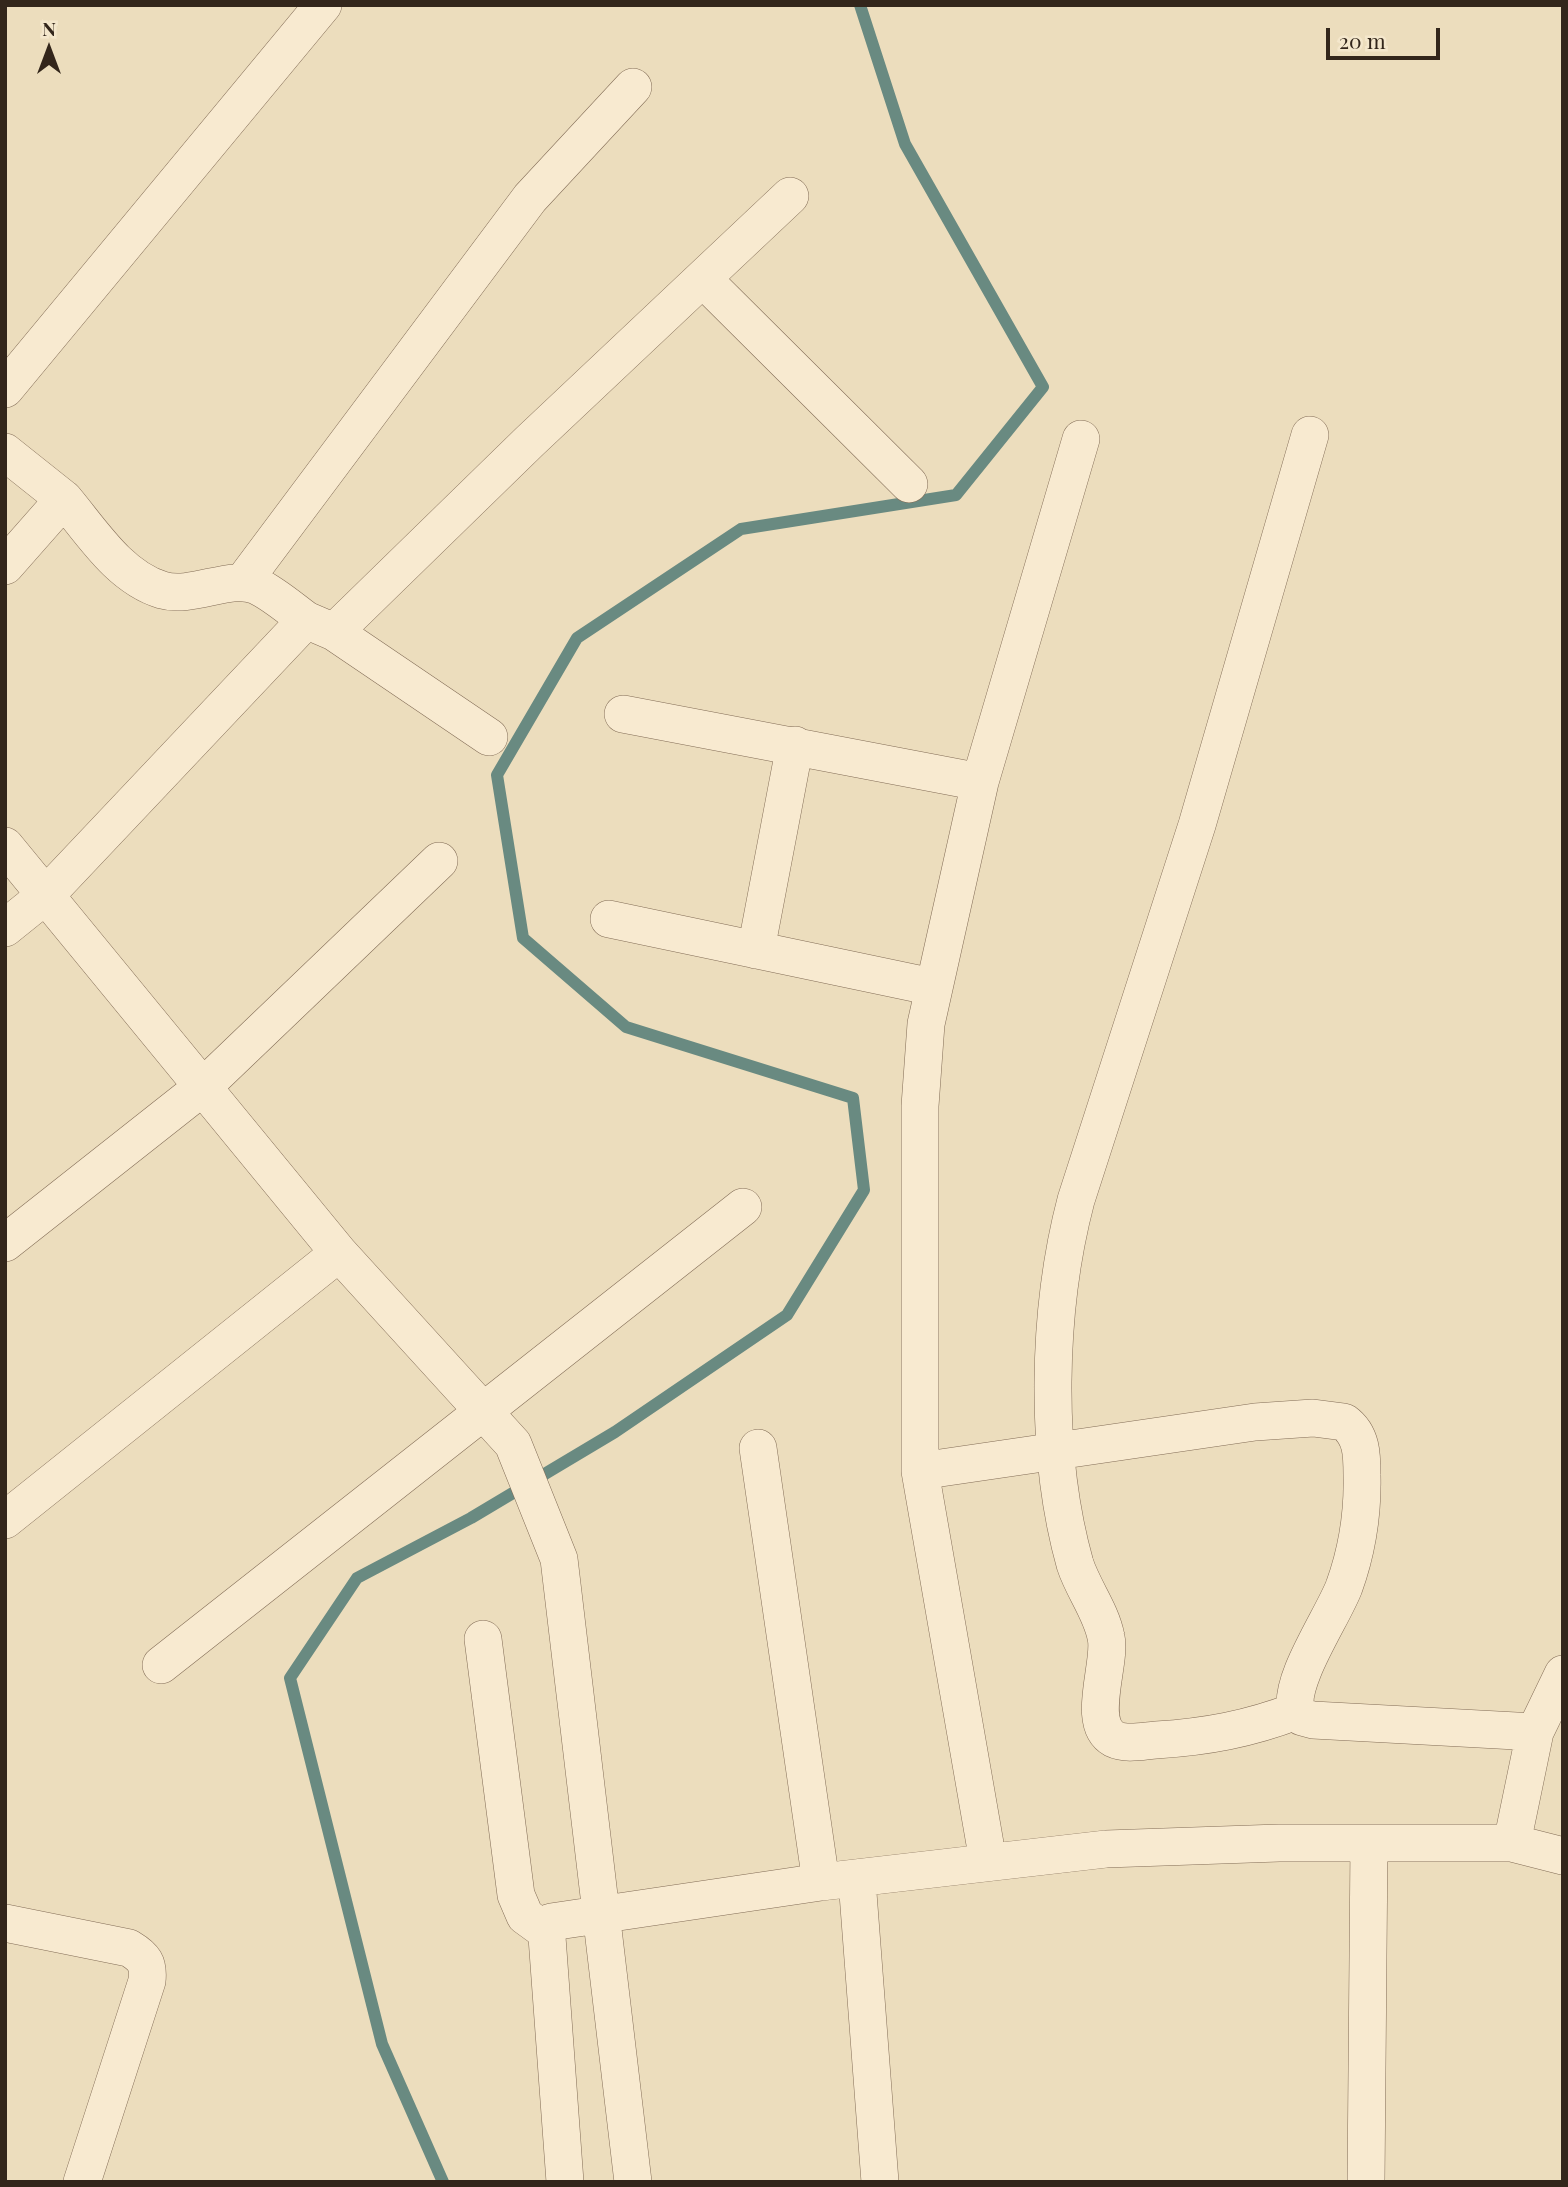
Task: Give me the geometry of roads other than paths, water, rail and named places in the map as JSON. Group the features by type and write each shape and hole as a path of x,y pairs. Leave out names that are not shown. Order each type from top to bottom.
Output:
{"street":[{"path":"5,389 323,5"},
{"path":"243,582 530,198 633,87"},
{"path":"5,928 46,895 320,626 529,442 790,196"},
{"path":"703,279 909,484"},
{"path":"1310,435 1197,825 1066,1237 1055,1311 1057,1451 1067,1528 1076,1566 1106,1636 1108,1653 1100,1710 1105,1730 1112,1737 1130,1742 1202,1737 1233,1732 1296,1712 1313,1720 1535,1732"},
{"path":"988,1860 920,1471 921,1069 933,987 979,782 1081,439"},
{"path":"5,452 64,499 117,562 144,582 163,590 182,592 243,582 257,586 489,737"},
{"path":"5,566 64,499"},
{"path":"623,714 979,782"},
{"path":"755,950 795,745"},
{"path":"5,846 339,1253 513,1444 559,1559 633,2182"},
{"path":"5,1243 204,1086 439,861"},
{"path":"609,919 933,987"},
{"path":"161,1665 486,1412 743,1207"},
{"path":"5,1520 339,1253"},
{"path":"920,1471 1278,1420 1332,1419 1352,1427 1358,1437 1362,1464 1359,1531 1343,1590 1295,1692 1296,1712"},
{"path":"758,1448 821,1882"},
{"path":"482,1639 516,1895 525,1916 547,1931"},
{"path":"1512,1843 1535,1732 1563,1674"},
{"path":"565,2182 547,1931 551,1922 988,1860 1106,1849 1279,1843 1512,1843 1563,1856"},
{"path":"1366,2182 1369,1843"},
{"path":"857,1880 880,2182"},
{"path":"5,1923 129,1948 142,1956 147,1965 147,1981 82,2182"}],"waterway":[{"path":"443,2182 382,2044 290,1678 357,1578 471,1518 615,1432 787,1315 864,1190 853,1098 626,1027 523,938 497,775 577,638 741,529 956,495 1043,387 905,144 860,5"}]}
